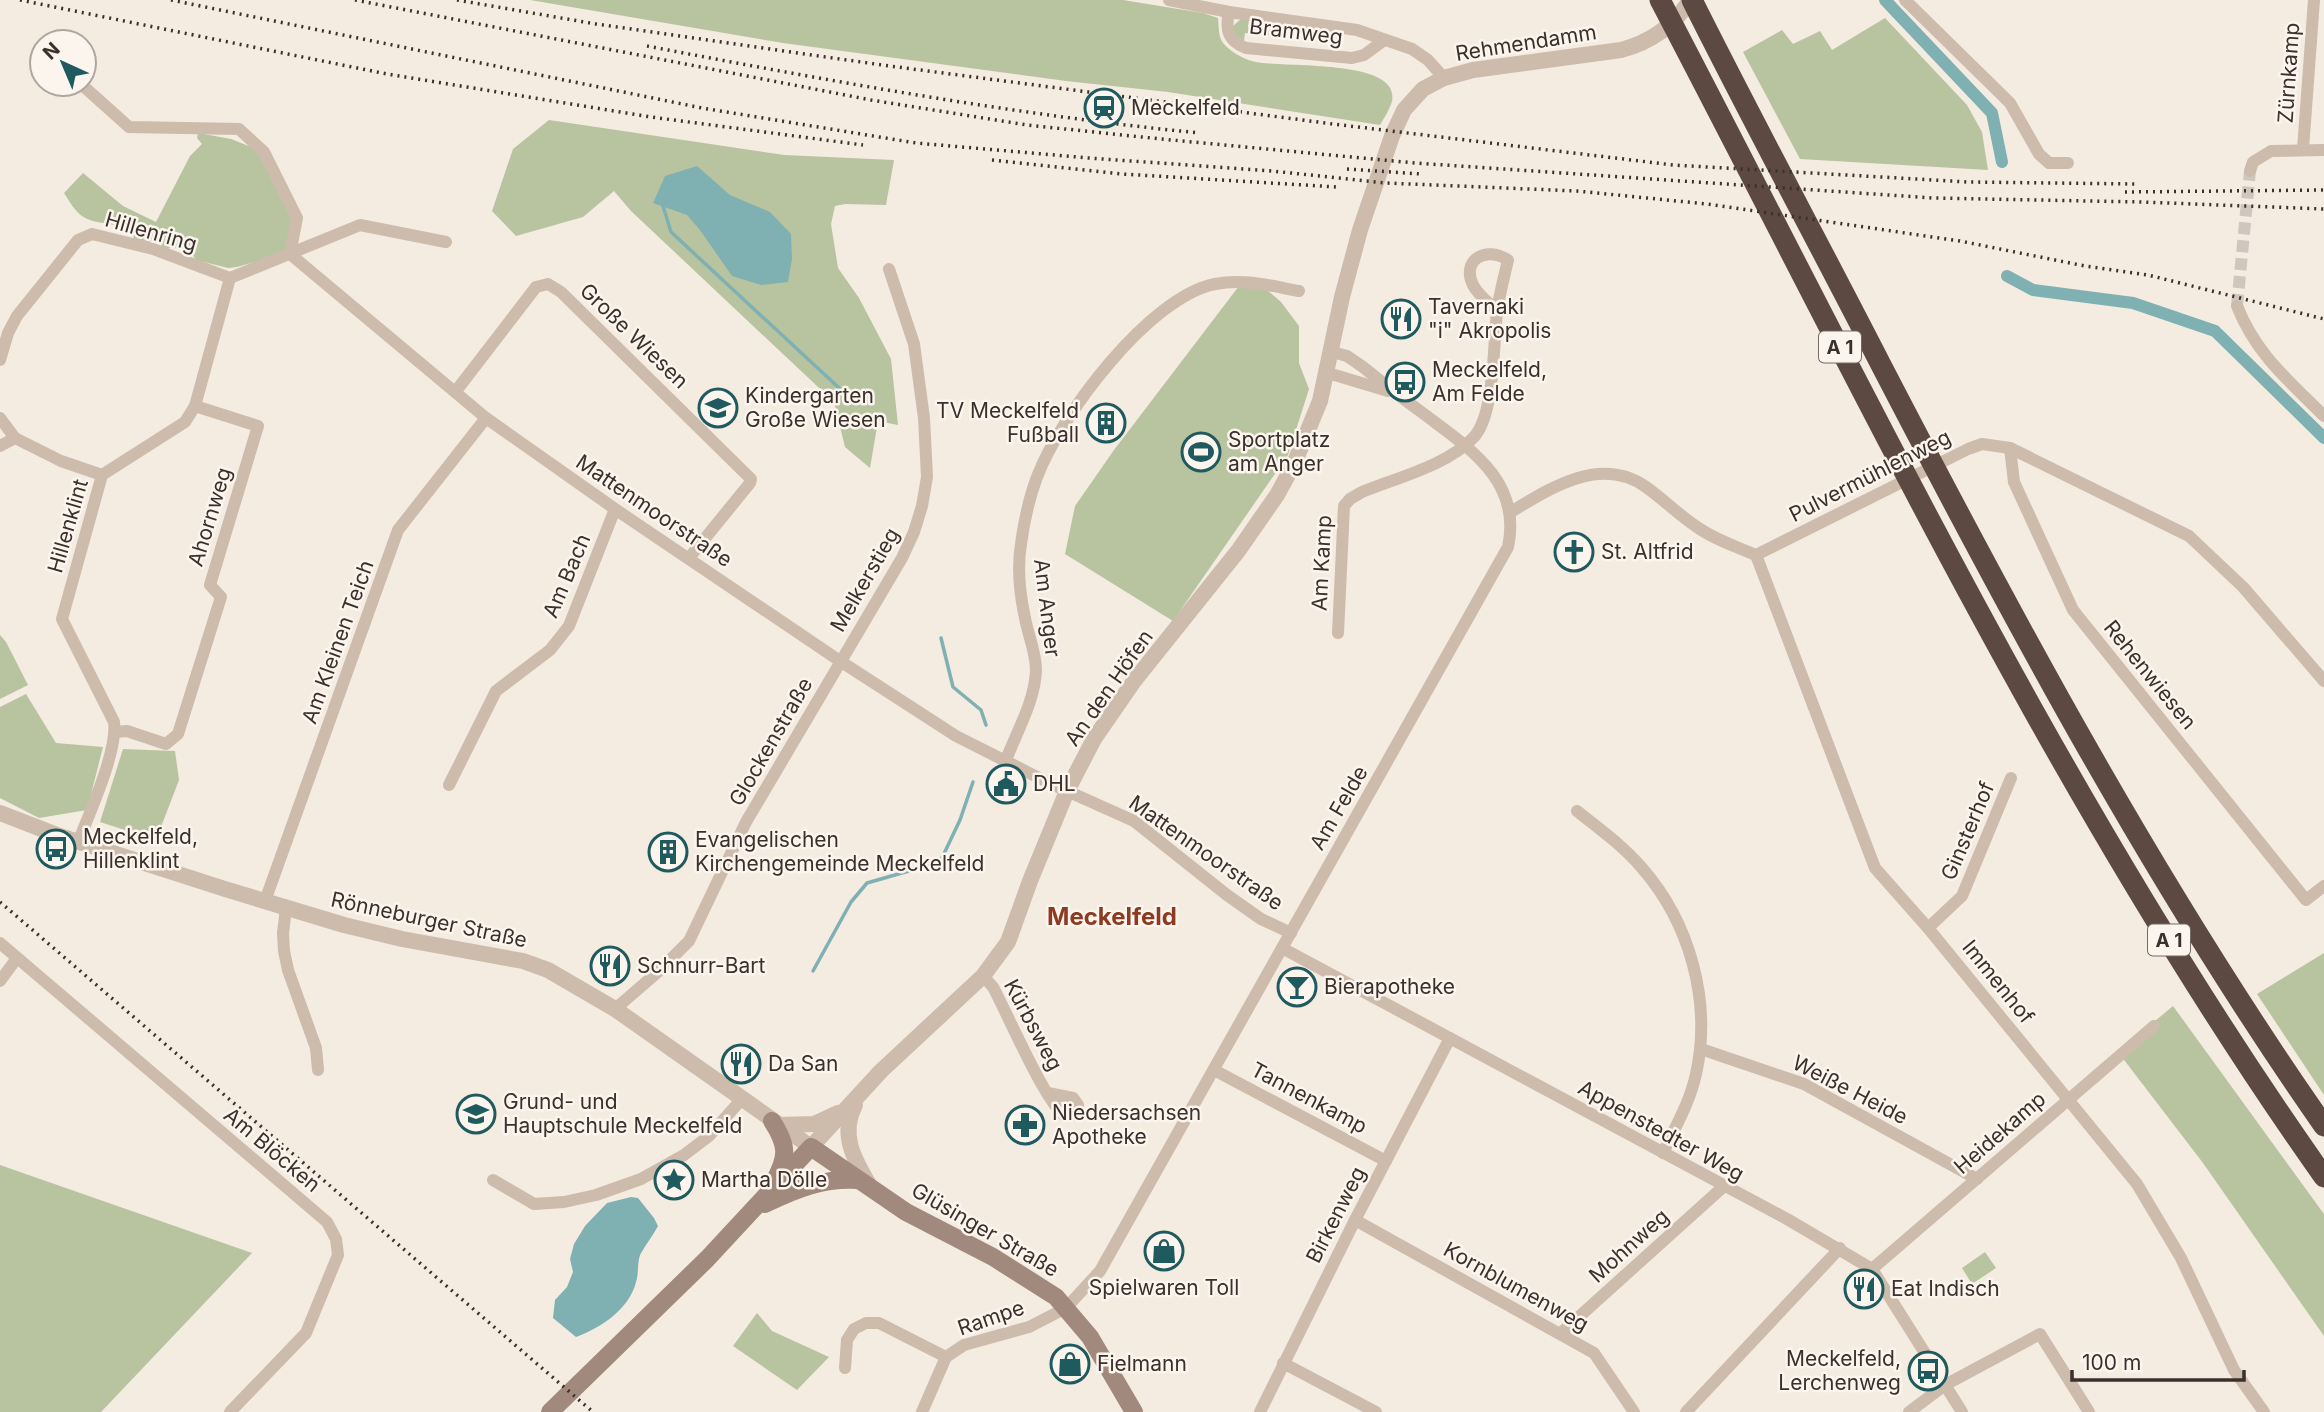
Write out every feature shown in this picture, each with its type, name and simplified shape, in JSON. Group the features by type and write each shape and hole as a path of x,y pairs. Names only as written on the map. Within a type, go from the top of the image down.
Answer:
{"highway":[{"name":"A 1","path":"1693,3 1938,475 2052,687 2146,851 2218,968 2324,1126"},
{"name":"A 1","path":"1663,7 2024,697 2119,861 2211,1008 2324,1177"}],"main road":[{"path":"768,1195 781,1169 785,1152 776,1123"},
{"name":"Glüsinger Straße","path":"811,1147 931,1227 993,1257 1056,1297 1090,1337 1134,1412"},
{"path":"550,1412 707,1259 811,1147"},
{"path":"755,1208 816,1182 837,1179 865,1184"}],"street":[{"name":"Bramweg","path":"1169,0 1229,12 1357,30 1412,49 1428,60 1444,78"},
{"path":"1905,0 2010,103 2039,153 2049,163 2068,163"},
{"name":"Zürnkamp","path":"2303,149 2314,0"},
{"name":"Rehmendamm","path":"1328,373 1351,261 1370,200 1404,110 1423,89 1444,78 1473,70 1639,46 1669,27 1693,3"},
{"name":"Bramweg","path":"1229,12 1228,35 1236,43 1254,50 1353,58 1364,55 1383,41"},
{"path":"97,98 129,127 239,129 264,152 297,218 290,254"},
{"path":"2250,171 2253,162 2271,151 2324,150"},
{"path":"230,278 360,225 446,242"},
{"name":"Hillenring","path":"0,360 4,329 78,240 92,233 153,249 230,278"},
{"name":"Mattenmoorstraße","path":"290,254 486,418 615,509 956,736 1134,821 1227,895 1261,919 1291,933"},
{"name":"Melkerstieg","path":"840,661 902,558 914,532 927,477 924,418 914,344 889,269"},
{"name":"Hillenklint","path":"115,732 114,722 62,619 102,475 185,422 195,406 230,278"},
{"name":"Am Anger","path":"1006,760 1032,695 1036,669 1020,583 1020,547 1037,478 1056,438 1080,398 1123,347 1185,296 1213,284 1242,281 1299,291"},
{"name":"Große Wiesen","path":"456,391 536,287 548,284 561,292 751,479 689,558"},
{"path":"2236,306 2264,357 2324,416"},
{"path":"1465,445 1484,424 1497,311"},
{"path":"1332,352 1347,356 1465,445 1488,466 1502,489 1511,512 1563,482 1590,475 1614,474 1632,479 1646,487 1697,528 1756,555"},
{"path":"1328,373 1396,393"},
{"name":"An den Höfen","path":"811,1147 863,1090 983,976 1008,942 1030,881 1082,761 1114,709 1238,551 1277,495 1309,432 1328,373"},
{"name":"Ahornweg","path":"115,732 127,731 166,744 178,734 221,597 210,585 258,426 195,406"},
{"path":"0,418 15,438 61,461 102,475"},
{"name":"Am Kleinen Teich","path":"265,901 398,530 486,418"},
{"path":"0,446 15,438"},
{"name":"Pulvermühlenweg","path":"1756,555 1968,449 1982,444 2010,448 2189,536 2243,587 2324,681"},
{"name":"Am Kamp","path":"1338,633 1344,506 1362,492 1448,457 1465,445"},
{"name":"Rehenwiesen","path":"2010,448 2014,482 2073,610 2306,900 2324,886"},
{"name":"Am Bach","path":"449,785 496,691 550,650 569,626 615,509"},
{"name":"Am Felde","path":"1066,1308 1100,1271 1504,556 1511,534 1511,512"},
{"name":"Immenhof","path":"1756,555 1875,868 1928,928 2137,1184 2181,1258 2234,1370 2260,1411"},
{"name":"Glockenstraße","path":"615,1009 689,941 746,822 840,661"},
{"path":"79,841 107,763 115,732"},
{"name":"Ginsterhof","path":"1928,928 1962,895 2011,778"},
{"path":"1577,811 1624,849 1643,869 1660,892 1692,957 1701,1001 1701,1049 1687,1103 1663,1153"},
{"name":"Rönneburger Straße","path":"0,813 286,908 402,939 523,961 571,981 615,1009 811,1147"},
{"path":"286,908 284,951 288,970 316,1048 318,1070"},
{"name":"Am Blöcken","path":"0,943 327,1222 336,1239 338,1255 306,1333 230,1412"},
{"name":"Appenstedter Weg","path":"1282,948 1840,1248 1872,1269 1962,1412"},
{"path":"0,981 18,958"},
{"name":"Kürbsweg","path":"983,976 993,986 1048,1093"},
{"name":"Heidekamp","path":"1872,1269 2154,1026"},
{"name":"Birkenweg","path":"1260,1412 1355,1220 1450,1038"},
{"name":"Weiße Heide","path":"1701,1049 1804,1084 1977,1179"},
{"name":"Tannenkamp","path":"1214,1070 1386,1161"},
{"path":"863,1090 850,1115 847,1131 852,1155 865,1184"},
{"path":"493,1180 534,1204 564,1202 596,1195 641,1179 684,1155 709,1136 741,1100"},
{"path":"776,1123 814,1124 851,1103"},
{"name":"Mohnweg","path":"1561,1333 1723,1187"},
{"name":"Kornblumenweg","path":"1355,1220 1594,1353 1634,1412"},
{"path":"1686,1412 1840,1248"},
{"name":"Rampe","path":"922,1412 946,1357 964,1345 1029,1326 1066,1308"},
{"path":"845,1368 847,1340 854,1329 866,1323 879,1323 946,1357"},
{"path":"1909,1412 1945,1385 2040,1334 2089,1412"},
{"path":"1283,1363 1376,1412"}],"green space":[{"path":"530,0 1123,0 1203,13 1218,18 1222,42 1248,60 1358,71 1377,77 1390,87 1392,101 1380,125 1168,92 783,43"},
{"path":"1885,18 1967,105 1982,132 1988,170 1800,159 1743,52 1782,30 1793,44 1820,31 1832,50"},
{"path":"1241,19 1249,20 1248,27 1334,39 1334,42 1245,33 1244,41 1234,34 1233,26"},
{"path":"549,120 784,155 894,160 886,205 835,206 831,224 838,268 859,298 891,359 898,425 878,421 870,468 845,447 834,402 631,211 614,191 583,217 516,236 492,211 513,149"},
{"path":"198,133 231,139 251,147 262,157 291,219 294,240 281,254 228,268 196,260 191,252 171,247 165,251 160,249 162,243 152,240 145,246 135,241 132,234 120,226 96,222 82,216 64,193 83,173 123,206 156,222 190,156 202,144 197,138"},
{"name":"Sportplatz am Anger","path":"1239,286 1267,290 1281,302 1299,326 1299,363 1309,389 1288,455 1173,621 1065,554 1075,506 1114,450"},
{"path":"0,635 28,685 0,699"},
{"path":"26,694 56,743 103,747 87,810 39,818 0,798 0,707"},
{"path":"123,749 175,751 179,780 156,840 100,822"},
{"path":"2324,953 2324,1095 2257,994"},
{"path":"2173,1006 2324,1214 2324,1336 2203,1163 2118,1052"},
{"path":"0,1165 252,1253 101,1412 0,1412"},
{"path":"1985,1252 1996,1268 1972,1284 1962,1268"},
{"path":"757,1313 772,1331 829,1357 797,1390 733,1346"}],"water":[{"path":"697,166 730,195 770,212 791,234 792,259 788,282 761,285 732,276 687,215 653,203 665,176"},
{"path":"631,1197 638,1198 658,1226 640,1255 637,1279 627,1301 612,1317 595,1329 576,1337 553,1318 555,1300 567,1287 573,1272 570,1259 574,1244 585,1226 607,1203"}],"waterway":[{"path":"1885,0 1992,113 2002,162"},
{"path":"664,203 671,232 852,400"},
{"path":"2007,276 2033,290 2133,303 2215,331 2324,438"},
{"path":"941,638 953,687 981,710 986,725"},
{"path":"813,971 851,902 867,883 940,862 960,820 973,782"}],"tunnel":[{"path":"2237,306 2250,171"}],"railway":[{"path":"20,0 387,74 651,117 863,145"},
{"path":"171,0 702,108 916,143 1272,171 1386,183 1577,191 1707,204 1960,241 2085,266 2148,275 2324,319"},
{"path":"355,0 871,100 1027,125 1415,163 1933,198 2324,209"},
{"path":"457,0 596,24 882,65 1673,165 1968,182 2136,184"},
{"path":"647,46 992,107 1200,133"},
{"path":"992,160 1122,174 1337,187"},
{"path":"1347,169 1421,174"},
{"path":"2125,192 2324,190"},
{"path":"0,902 593,1412"}],"place":[{"name":"Meckelfeld","path":"1104,108"},
{"name":"Tavernaki \"i\" Akropolis","path":"1401,319"},
{"name":"Meckelfeld, Am Felde","path":"1405,382"},
{"name":"Kindergarten Große Wiesen","path":"718,408"},
{"name":"TV Meckelfeld Fußball","path":"1106,423"},
{"name":"Sportplatz am Anger","path":"1201,452"},
{"name":"St. Altfrid","path":"1574,552"},
{"name":"DHL","path":"1006,784"},
{"name":"Meckelfeld, Hillenklint","path":"56,849"},
{"name":"Evangelischen Kirchengemeinde Meckelfeld","path":"668,852"},
{"name":"Schnurr-Bart","path":"610,966"},
{"name":"Bierapotheke","path":"1297,987"},
{"name":"Da San","path":"741,1064"},
{"name":"Grund- und Hauptschule Meckelfeld","path":"476,1114"},
{"name":"Niedersachsen Apotheke","path":"1025,1125"},
{"name":"Martha Dölle","path":"674,1180"},
{"name":"Spielwaren Toll","path":"1164,1251"},
{"name":"Eat Indisch","path":"1864,1289"},
{"name":"Fielmann","path":"1070,1364"},
{"name":"Meckelfeld, Lerchenweg","path":"1928,1371"}],"district":[{"name":"Meckelfeld","path":"1112,917"}]}
